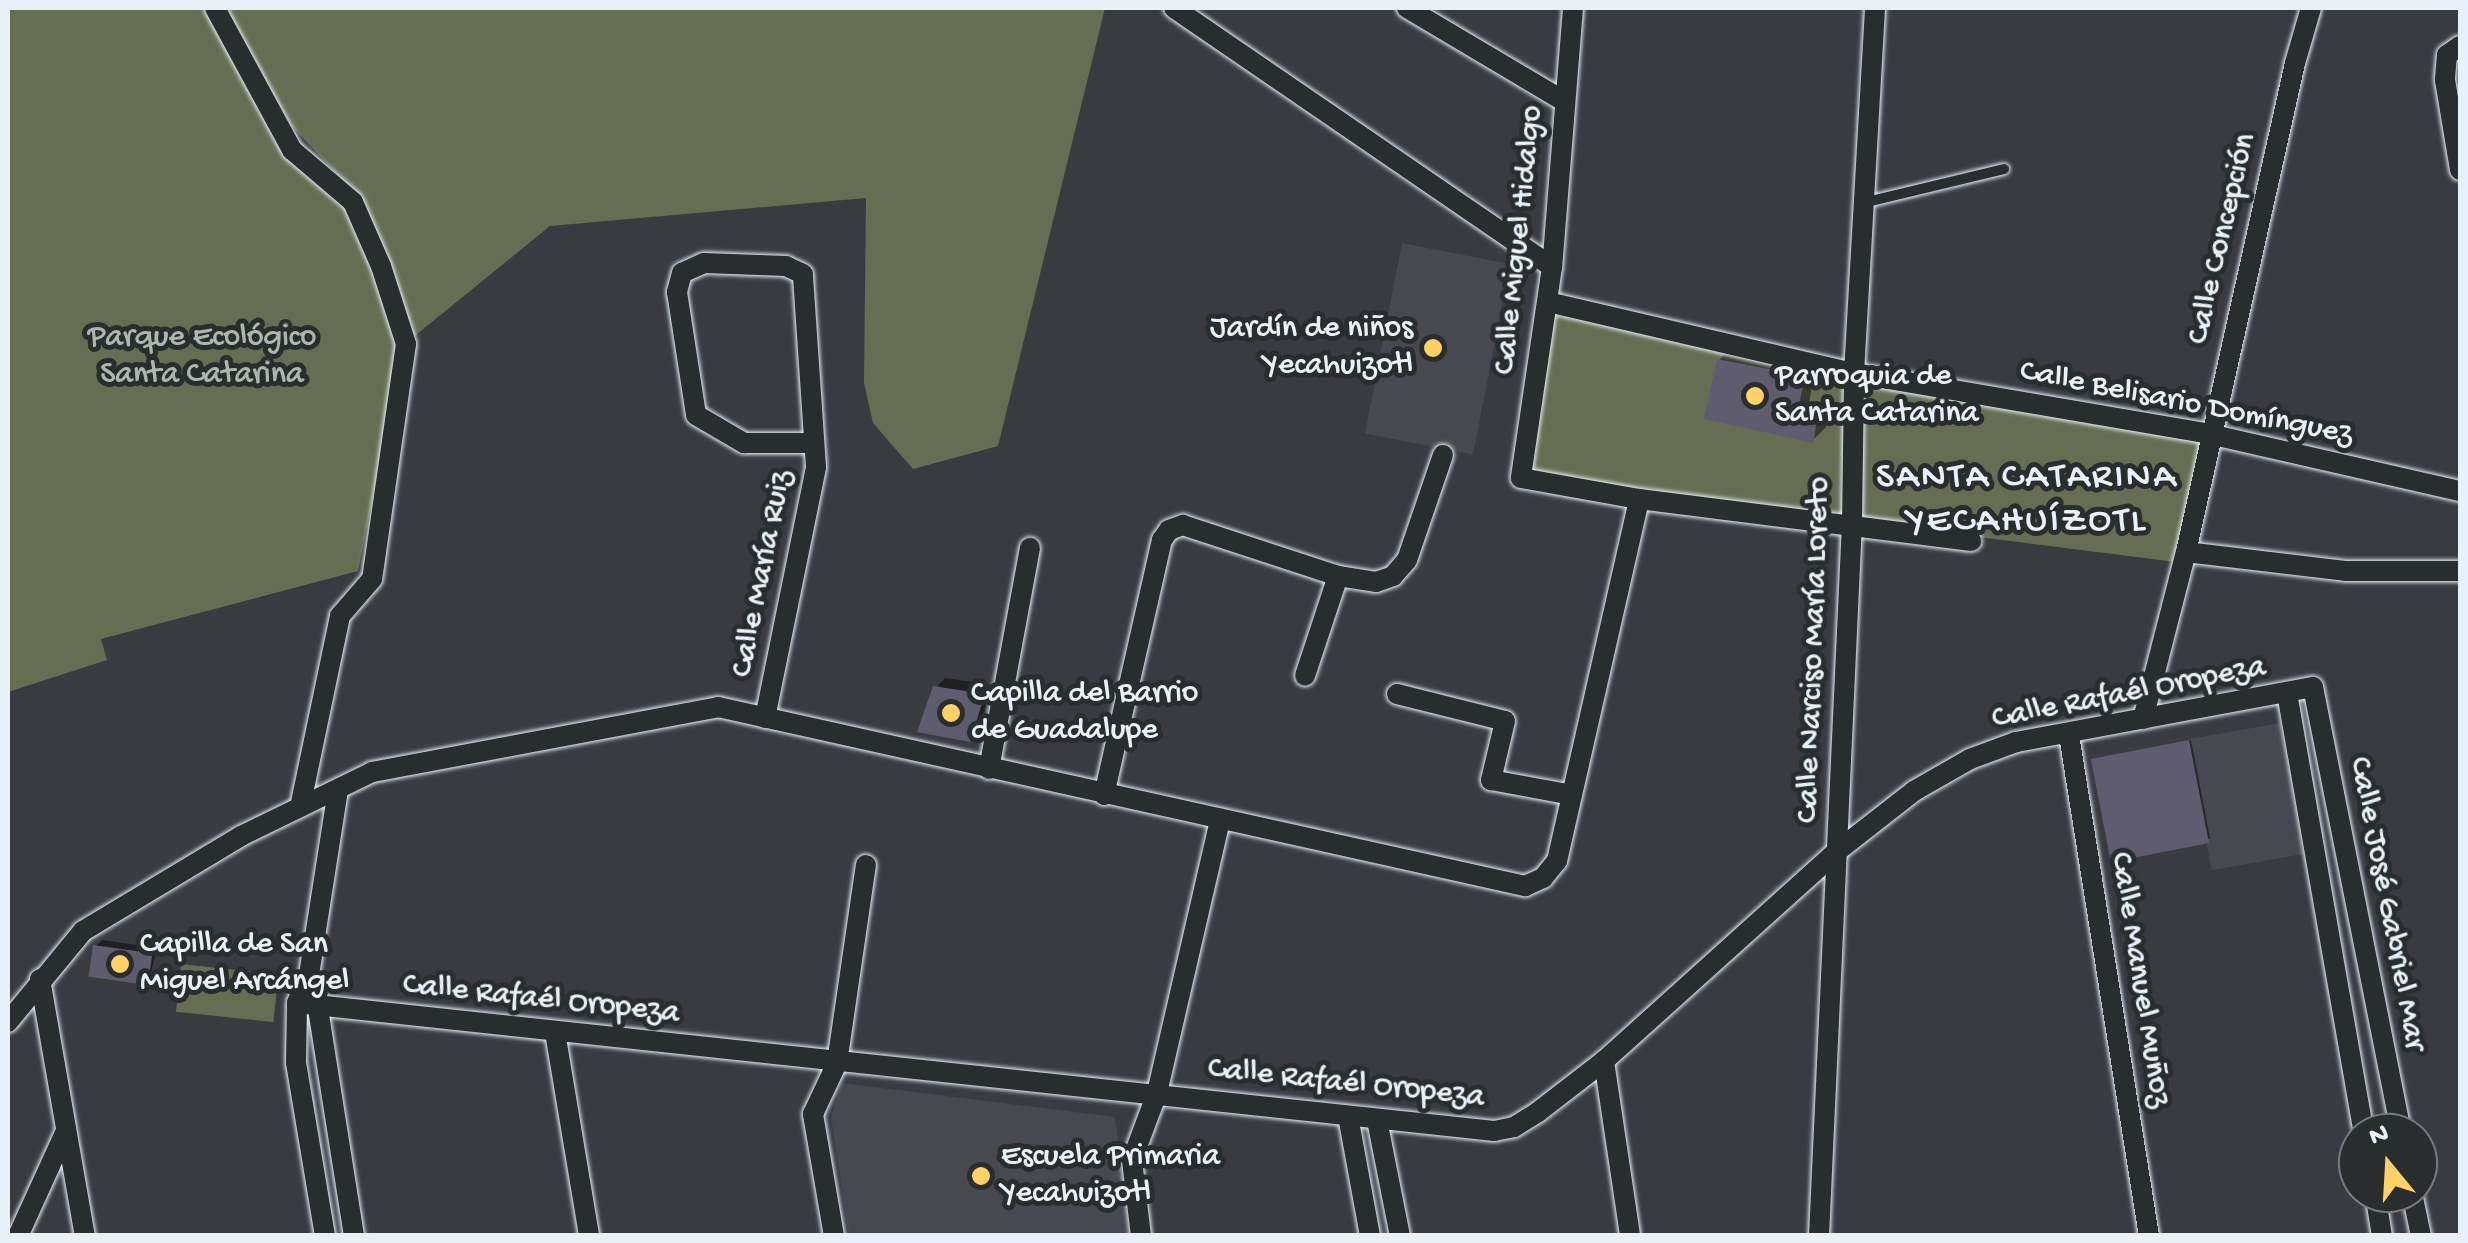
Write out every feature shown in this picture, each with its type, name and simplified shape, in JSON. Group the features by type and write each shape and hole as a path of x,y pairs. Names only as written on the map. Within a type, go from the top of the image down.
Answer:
{"street":[{"path":"214,8 292,150 353,202 381,266 406,344 372,579 340,616 300,807"},
{"path":"1174,8 1552,267"},
{"path":"1407,8 1565,102"},
{"name":"Calle Miguel Hidalgo","path":"1573,8 1552,267 1520,478 1639,499"},
{"name":"Calle Narciso María Loreto","path":"1820,1236 1852,523 1854,373 1876,8"},
{"name":"Calle Concepción","path":"2143,719 2186,552 2209,434 2311,8"},
{"path":"2460,46 2448,55 2445,80 2460,170"},
{"name":"Calle María Ruiz","path":"765,718 816,467 803,274 786,266 704,263 682,273 677,292 696,415 744,443 812,443"},
{"name":"Calle Belisario Domínguez","path":"1548,302 1854,373 2209,434 2460,491"},
{"path":"1104,795 1162,540 1169,530 1183,526 1338,576 1376,582 1394,576 1407,560 1443,455"},
{"path":"8,1022 83,931 241,836 372,772 718,707 1524,886 1543,878 1558,861 1639,499 1971,541"},
{"path":"989,769 1030,548"},
{"path":"2186,552 2345,572 2460,571"},
{"path":"1306,676 1338,576"},
{"name":"Calle Rafaél Oropeza","path":"296,1003 1494,1132 1514,1127 1604,1061 1836,852 1914,791 1970,759 2016,742 2314,687"},
{"name":"Calle José Gabriel Mar","path":"2314,687 2396,1113"},
{"name":"Calle José Gabriel Mar","path":"2286,693 2360,1113"},
{"path":"1398,694 1505,721 1491,780 1572,795"},
{"name":"Calle Manuel Muñoz","path":"2069,735 2150,1236"},
{"path":"325,1236 296,1062 296,1003 310,974 338,788"},
{"path":"1141,1236 1132,1160 1157,1093 1220,821"},
{"path":"834,1236 813,1114 837,1063 866,865"},
{"path":"310,974 319,1004 354,1236"},
{"path":"40,979 84,1236"},
{"path":"555,1032 589,1236"},
{"path":"1604,1061 1630,1236"},
{"path":"1348,1116 1370,1236"},
{"path":"1377,1120 1400,1236"},
{"path":"18,1236 65,1134"}],"lane":[{"path":"1866,202 2004,169"}],"shaded area":[{"name":"Jardín de niños Yecahuizotl","path":"1402,243 1510,264 1473,454 1365,433"},
{"path":"2280,723 2303,854 2212,870 2188,739"},
{"name":"Escuela Primaria Yecahuizotl","path":"842,1083 1115,1117 1129,1235 849,1235 831,1117"}],"green space":[{"name":"Parque Ecológico Santa Catarina","path":"8,8 210,8 291,151 350,201 403,346 358,571 101,639 107,660 8,692"},
{"path":"230,8 1105,8 998,446 913,469 873,423 864,383 866,198 550,226 411,339 366,205 268,101 229,17"},
{"path":"1547,314 1857,369 1851,517 1521,478"},
{"path":"1860,373 2214,442 2184,563 1853,521"},
{"path":"181,964 278,974 273,1022 176,1012"}],"building":[{"name":"Parroquia de Santa Catarina","path":"1717,359 1805,376 1797,416 1816,425 1814,443 1704,419"},
{"path":"1955,464 1967,465 1974,480 1964,489 1952,487 1946,473"},
{"name":"Capilla del Barrio de Guadalupe","path":"933,686 985,694 970,742 917,732"},
{"path":"2189,740 2209,843 2111,862 2091,759"},
{"name":"Capilla de San Miguel Arcángel","path":"93,945 152,953 148,985 89,977"}],"place":[{"name":"Jardín de niños Yecahuizotl","path":"1433,348"},
{"name":"Parroquia de Santa Catarina","path":"1755,396"},
{"name":"Capilla del Barrio de Guadalupe","path":"951,713"},
{"name":"Capilla de San Miguel Arcángel","path":"120,964"},
{"name":"Escuela Primaria Yecahuizotl","path":"981,1176"}],"district":[{"name":"SANTA CATARINA YECAHUÍZOTL","path":"2027,501"}]}
